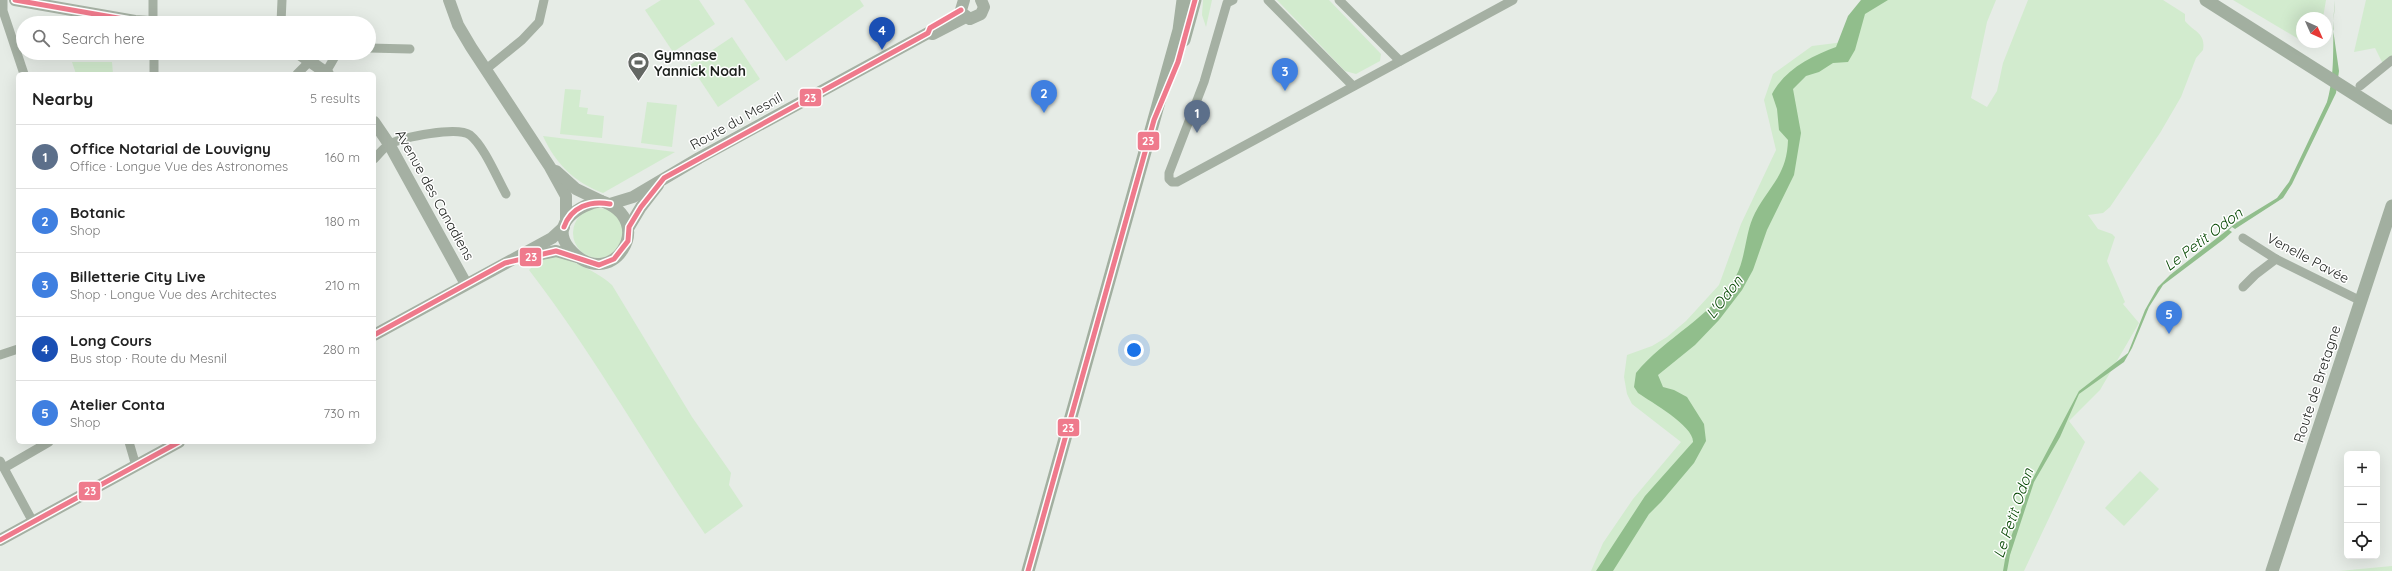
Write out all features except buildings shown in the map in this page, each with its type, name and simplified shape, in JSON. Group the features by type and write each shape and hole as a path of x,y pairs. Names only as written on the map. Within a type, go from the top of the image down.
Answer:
{"main road":[{"path":"1028,571 1154,120 1160,93 1179,30 1183,0"},
{"path":"1154,120 1173,76 1195,0"},
{"path":"2206,0 2392,118"},
{"name":"Route de Bretagne","path":"2272,571 2392,206"}],"street":[{"path":"3,0 3,11 16,50"},
{"path":"15,0 106,16"},
{"path":"152,0 153,16"},
{"path":"281,16 282,0"},
{"path":"449,0 458,25 488,68 505,89 505,99 550,166 566,196 563,235 567,246 577,257"},
{"path":"488,68 522,40 539,22 544,0"},
{"path":"1233,0 1227,3 1204,82 1169,173 1169,179 1172,182 1177,182 1512,0"},
{"path":"1268,0 1353,86"},
{"path":"1339,0 1400,61"},
{"name":"Route du Mesnil","path":"605,203 633,197 664,178 928,33 933,34 964,9 978,17 983,11 984,1"},
{"path":"376,48 410,49"},
{"path":"19,60 23,72"},
{"path":"154,60 154,72"},
{"path":"328,72 334,60"},
{"path":"2360,86 2392,60"},
{"path":"299,72 310,61 326,72"},
{"name":"Avenue des Canadiens","path":"376,125 389,144 466,284"},
{"path":"376,157 389,144 437,131 458,131 468,134 477,141 506,194"},
{"path":"505,263 556,251 599,265 614,259 622,251 628,241 629,227 624,216 605,203 576,188 550,166"},
{"name":"Route du Mesnil","path":"629,227 641,207 664,178"},
{"path":"376,334 552,238 565,223 588,203 605,203"},
{"name":"Venelle Pavée","path":"2243,238 2276,259 2361,301"},
{"path":"2243,287 2255,275 2276,259"},
{"path":"0,355 16,350"},
{"path":"33,522 2,464 45,444"},
{"path":"130,444 136,466"},
{"path":"0,540 174,444"}],"shaded area":[{"path":"661,0 699,0 715,24 673,52 645,10"},
{"path":"744,0 860,0 864,6 786,61"},
{"path":"1203,0 1212,0 1206,27 1202,15"},
{"path":"1277,0 1329,0 1381,54 1380,61 1356,74 1345,71"},
{"path":"1861,0 1996,0 1987,22 1971,98 1987,107 1997,91 2003,63 2028,0 2163,0 2185,14 2185,21 2201,36 2203,40 2203,50 2196,58 2181,97 2160,133 2110,207 2103,213 2088,215 2098,229 2112,234 2115,237 2107,261 2125,302 2123,304 2139,323 2100,390 2069,421 2085,442 2024,571 1591,571 1603,543 1633,499 1681,442 1632,404 1627,394 1624,377 1627,355 1652,346 1667,337 1686,321 1719,285 1741,224 1776,150 1764,100 1773,74 1812,46 1844,42"},
{"path":"2233,0 2326,0 2324,12 2296,12 2296,37"},
{"path":"2366,0 2392,0 2392,56 2383,64 2375,48 2354,52"},
{"path":"732,37 760,79 718,107 690,65"},
{"path":"72,62 112,62 113,72 75,72"},
{"path":"565,89 581,90 579,107 588,108 587,114 604,116 602,138 560,134"},
{"path":"647,102 677,105 672,147 641,143"},
{"path":"543,136 675,152 603,193 584,184 567,171 554,155"},
{"path":"598,208 608,210 616,215 621,223 623,233 621,243 616,251 608,256 598,258 588,256 580,251 575,243 573,233 575,223 580,215 588,210"},
{"path":"555,256 569,260 601,276 612,285 692,417 731,473 729,485 743,506 705,534 575,334 529,270 541,258"},
{"path":"2140,471 2159,489 2124,526 2105,508"},
{"path":"2392,566 2392,571 2339,571"}],"water":[{"name":"L'Odon","path":"1861,0 1888,0 1865,14 1855,50 1848,62 1833,63 1819,72 1806,76 1793,89 1801,133 1794,175 1767,230 1753,270 1742,290 1719,320 1695,345 1658,375 1663,387 1674,390 1687,397 1704,424 1706,441 1694,463 1649,514 1613,571 1596,571 1645,496 1693,442 1687,429 1671,415 1638,393 1634,387 1636,373 1660,349 1715,303 1736,276 1742,261 1752,220 1777,179 1785,162 1787,152 1788,140 1779,130 1777,109 1772,94 1784,77 1800,64 1836,47 1848,16"},
{"path":"2333,32 2339,71 2336,93 2292,184 2283,198 2235,229 2232,227 2229,230 2232,232 2224,239 2163,285 2149,307 2132,348 2124,362 2079,394 2060,437 2034,482 2010,555 2007,571 2003,571 2007,548 2031,482 2079,391 2128,353 2145,310 2158,287 2170,275 2236,223 2277,198 2289,182 2327,102 2332,77"}],"transit line":[{"name":"23","path":"15,0 106,16"},
{"name":"23","path":"1028,571 1154,120 1178,62 1195,0"},
{"name":"23","path":"376,334 505,263 556,251 599,265 614,259 628,241 629,227 641,207 664,178 928,33 930,28 961,10"},
{"name":"23","path":"564,227 571,214 582,206 595,203 610,204"},
{"name":"23","path":"0,540 175,444"}],"place":[{"name":"Long Cours","path":"882,50"},
{"name":"Gymnase Yannick Noah","path":"639,82"},
{"name":"Billetterie City Live","path":"1285,91"},
{"name":"Botanic","path":"1044,113"},
{"name":"Office Notarial de Louvigny","path":"1197,133"},
{"name":"Atelier Conta","path":"2169,334"}],"water label":[{"name":"Le Petit Odon","path":"2203,239"},
{"name":"Le Petit Odon","path":"2013,513"}]}
